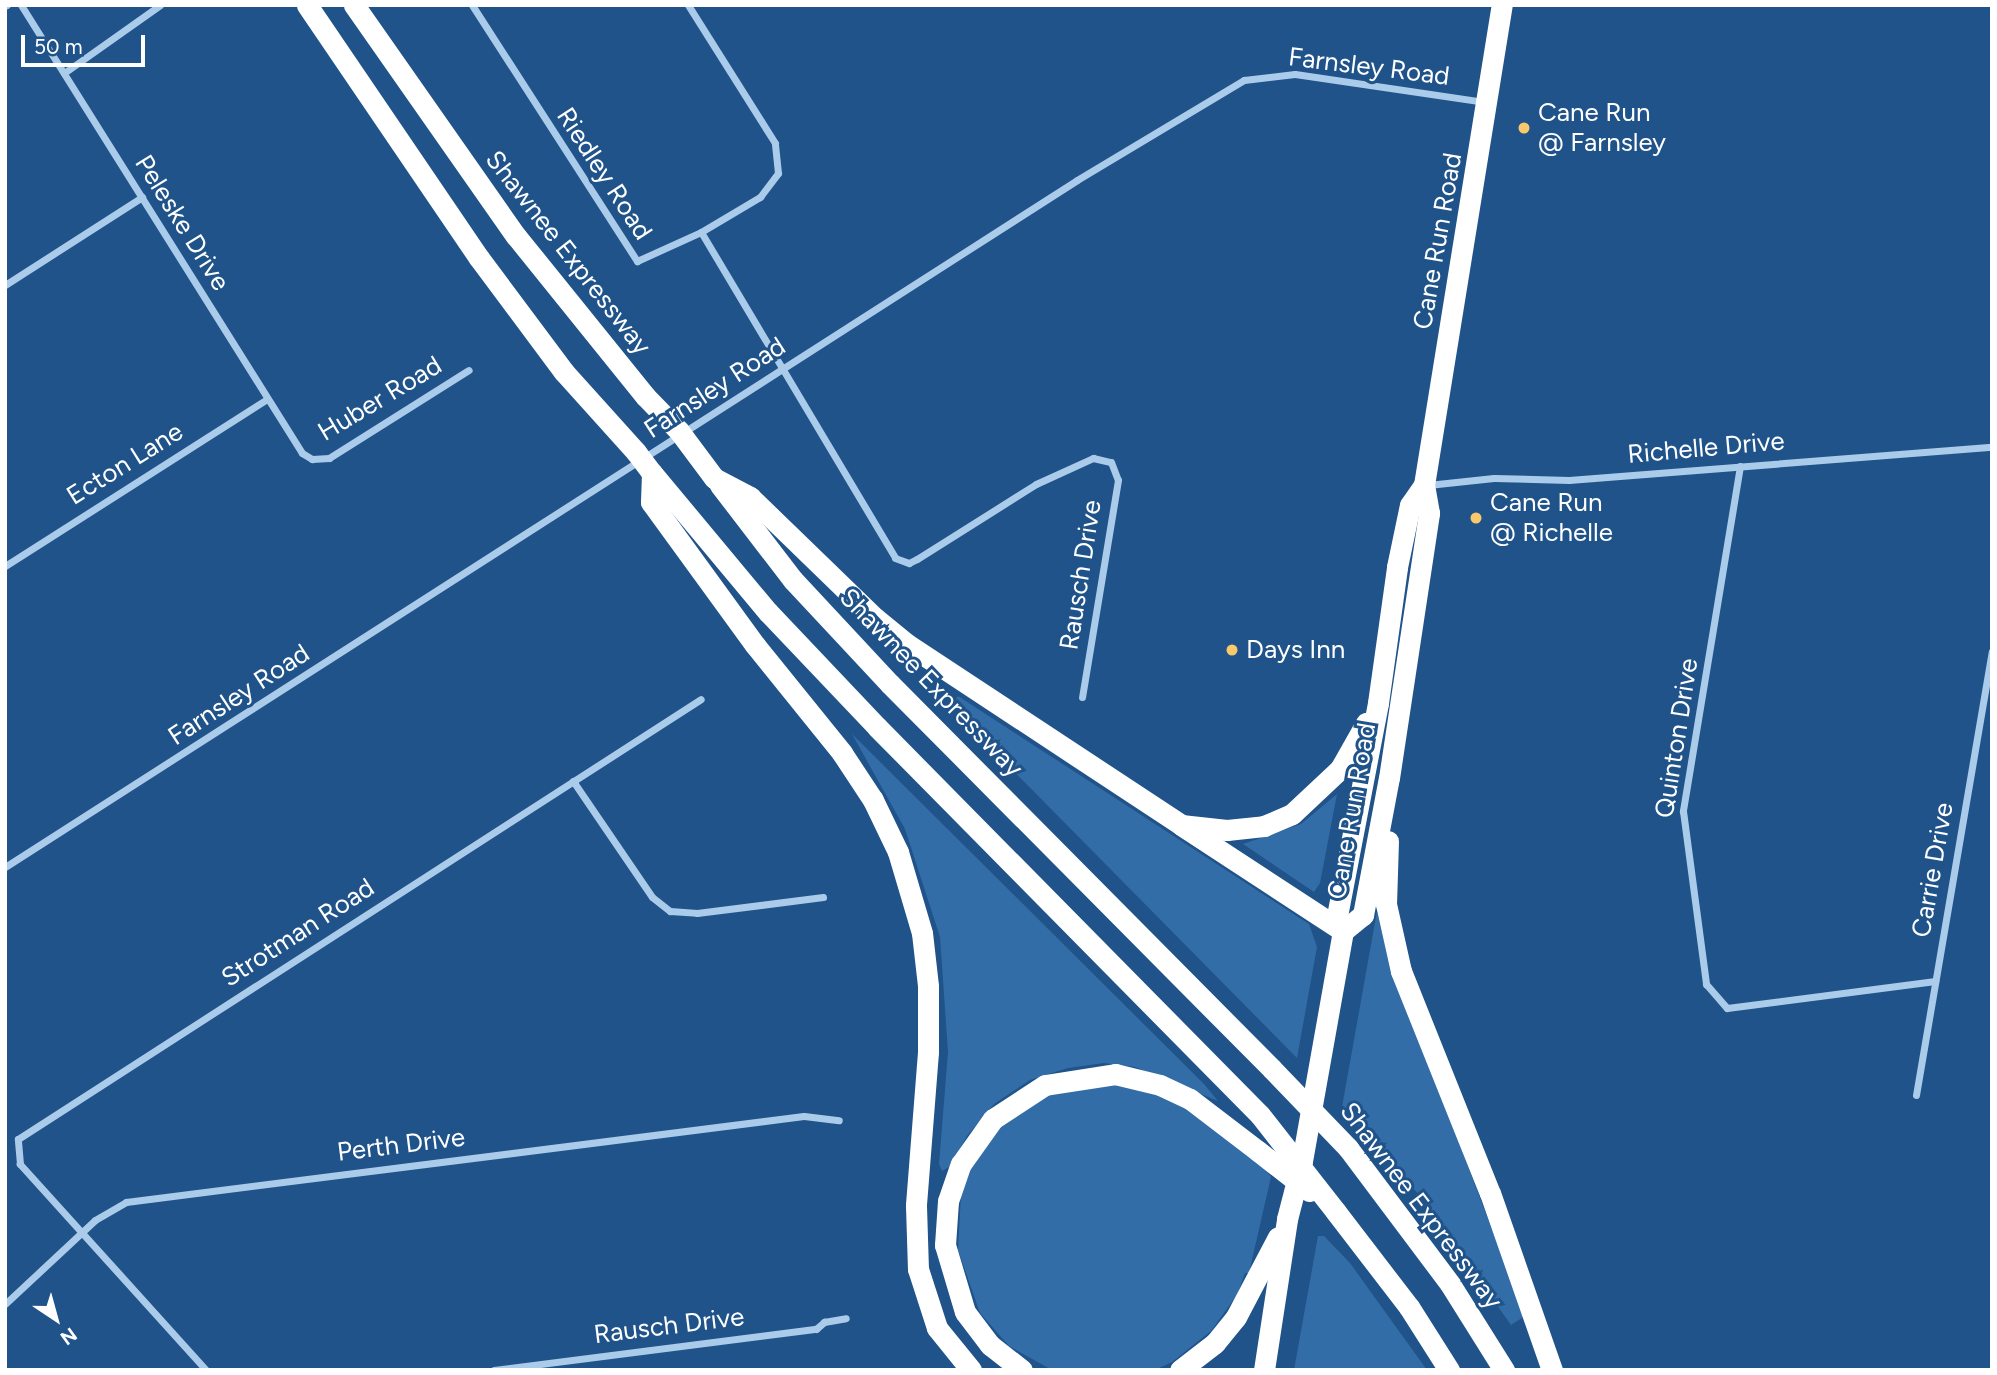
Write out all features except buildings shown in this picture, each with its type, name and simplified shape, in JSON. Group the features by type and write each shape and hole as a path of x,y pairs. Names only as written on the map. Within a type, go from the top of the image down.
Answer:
{"highway":[{"path":"307,5 454,224 564,372 608,419 768,612 1260,1115 1409,1307 1449,1370"},
{"name":"Shawnee Expressway","path":"354,5 516,236 714,478 793,580 890,684 1348,1148 1450,1284 1504,1370"},
{"name":"Cane Run Road","path":"1343,931 1363,915 1389,778 1429,513 1424,485 1502,5"},
{"path":"653,473 651,502 755,645 842,753 873,800 898,852 922,933 928,986 916,1206 918,1269 937,1328 971,1370"},
{"path":"714,478 750,497 874,618 907,643 1343,931"},
{"name":"Cane Run Road","path":"1264,1370 1287,1219 1302,1161 1343,931 1337,916 1378,703 1402,542 1410,505 1424,485"},
{"path":"1181,825 1227,830 1264,826 1292,814 1340,769 1378,703"},
{"path":"1389,778 1386,904 1391,939 1490,1193 1552,1370"},
{"path":"1022,1370 990,1345 965,1312 945,1245 948,1201 961,1164 993,1119 1045,1085 1115,1074 1160,1085 1190,1099 1336,1212"},
{"path":"1180,1370 1215,1343 1236,1317 1287,1219"}],"street":[{"name":"Peleske Drive","path":"21,5 267,399 302,453 312,459"},
{"path":"64,73 160,5"},
{"name":"Riedley Road","path":"472,5 633,258 655,255 701,232"},
{"path":"688,5 775,144 778,173 768,190 701,232 783,370"},
{"name":"Farnsley Road","path":"5,867 1077,180 1244,80 1295,75 1487,102"},
{"path":"5,285 142,197"},
{"name":"Huber Road","path":"312,459 329,458 469,370"},
{"name":"Rausch Drive","path":"783,370 889,551 904,563 917,559 1036,484 1093,458 1111,461 1118,480 1082,697"},
{"name":"Ecton Lane","path":"5,566 267,399"},
{"name":"Richelle Drive","path":"1424,485 1740,466 1992,447"},
{"name":"Quinton Drive","path":"1740,466 1683,811 1706,984 1727,1008 1935,981"},
{"name":"Carrie Drive","path":"1916,1095 1992,652"},
{"name":"Strotman Road","path":"82,1233 20,1164 18,1139 701,699"},
{"path":"573,781 652,897 670,911 697,913 823,897"},
{"name":"Perth Drive","path":"5,1304 107,1211 126,1202 804,1116 839,1119"},
{"path":"82,1233 206,1370"},
{"name":"Rausch Drive","path":"495,1370 816,1329 824,1322 846,1318"}],"shaded area":[{"path":"958,696 1309,924 1317,947 1297,1058 968,725 952,705"},
{"path":"852,734 1218,1101 1135,1067 1104,1063 1068,1068 1030,1080 994,1104 967,1136 951,1166 942,1171 939,1164 948,1052 940,937 905,829"},
{"path":"1337,794 1320,883 1314,892 1243,844 1301,824"},
{"path":"1377,911 1387,954 1525,1316 1511,1325 1420,1196 1342,1107"},
{"path":"1121,1084 1175,1101 1255,1157 1271,1177 1249,1273 1245,1273 1237,1295 1211,1331 1172,1362 1155,1370 1052,1370 1009,1346 980,1313 958,1250 961,1194 974,1162 995,1132 1022,1110 1054,1092"},
{"path":"1318,1236 1324,1236 1350,1263 1427,1370 1294,1370"}],"place":[{"name":"Cane Run @ Farnsley","path":"1524,128"},
{"name":"Cane Run @ Richelle","path":"1476,518"},
{"name":"Days Inn","path":"1232,650"}]}
